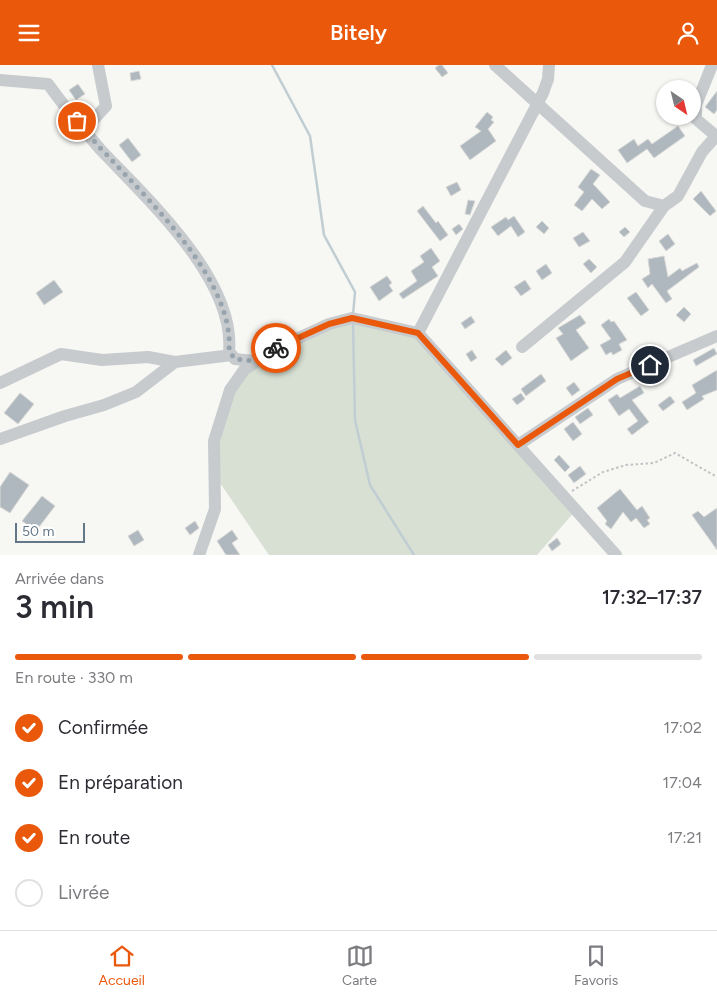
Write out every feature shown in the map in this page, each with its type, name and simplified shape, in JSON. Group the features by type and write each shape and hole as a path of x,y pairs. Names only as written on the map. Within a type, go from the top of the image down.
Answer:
{"street":[{"path":"85,129 106,106 98,65"},
{"path":"495,65 645,201 664,206"},
{"path":"418,333 546,87 549,65"},
{"path":"522,347 625,262 664,206 678,196 702,152 716,135 696,119 696,105 711,66"},
{"path":"0,80 48,84 186,245 215,289 230,334 229,351 235,359 255,361"},
{"path":"199,555 215,509 214,441 230,390 244,370 255,361 329,324 352,318 418,333 616,555"},
{"path":"518,445 617,379 717,336"},
{"path":"0,383 61,354 102,360 148,357 175,362 232,355"},
{"path":"0,439 65,416 104,405 136,391 175,362"}],"path":[{"path":"572,491 603,472 626,465 654,463 675,453 717,477"}],"shaded area":[{"path":"352,318 418,333 576,510 537,555 269,555 214,474 230,390 244,370"}],"building":[{"path":"442,65 448,73 442,77 435,68"},
{"path":"139,71 141,79 131,81 130,73"},
{"path":"78,84 85,94 76,100 69,90"},
{"path":"717,91 717,110 714,114 705,107"},
{"path":"487,112 493,117 491,120 494,122 488,129 496,141 470,160 460,146 481,131 475,127"},
{"path":"678,126 685,136 654,158 647,149 627,163 618,150 634,139 638,146 648,139 652,144"},
{"path":"128,138 141,155 132,162 119,145"},
{"path":"591,169 600,175 593,184 610,202 602,209 592,199 582,211 574,205 584,192 578,187"},
{"path":"457,182 461,190 451,196 446,187"},
{"path":"701,191 716,211 710,216 693,199"},
{"path":"468,200 475,201 470,215 465,214"},
{"path":"423,206 436,223 438,221 448,235 440,241 417,211"},
{"path":"514,216 525,232 518,237 511,226 498,236 491,227 506,217 508,220"},
{"path":"542,221 549,228 544,234 536,227"},
{"path":"459,224 463,229 456,235 452,229"},
{"path":"625,227 630,232 624,237 619,232"},
{"path":"583,232 590,241 579,247 573,238"},
{"path":"668,234 675,244 666,251 659,241"},
{"path":"431,248 440,261 432,267 438,276 403,299 399,294 417,281 411,271 424,262 420,256"},
{"path":"664,256 668,277 680,268 682,271 697,263 699,267 667,291 672,299 666,303 652,284 648,288 642,279 650,274 648,259"},
{"path":"589,259 597,267 591,273 583,264"},
{"path":"546,264 552,273 542,280 536,271"},
{"path":"387,276 392,283 389,285 393,291 379,301 370,287"},
{"path":"54,280 63,292 44,305 36,293"},
{"path":"525,280 531,289 521,296 514,287"},
{"path":"636,292 649,310 641,316 627,298"},
{"path":"684,307 691,314 684,322 676,315"},
{"path":"580,315 586,323 576,330 589,348 571,361 556,338 563,334 558,328"},
{"path":"471,316 475,322 465,329 461,323"},
{"path":"609,319 611,322 614,321 627,340 619,344 622,350 613,355 611,352 606,355 600,345 611,339 601,325"},
{"path":"646,348 650,354 643,358 640,351"},
{"path":"714,348 717,354 696,366 693,360"},
{"path":"472,350 477,358 471,362 466,354"},
{"path":"506,350 512,358 502,366 495,359"},
{"path":"717,370 717,390 702,396 704,399 687,410 682,402 696,393 692,385"},
{"path":"541,374 546,381 526,396 521,389"},
{"path":"574,382 580,390 572,396 566,388"},
{"path":"640,386 644,393 632,400 649,422 632,435 627,429 638,421 629,409 619,416 608,400 617,394 620,398"},
{"path":"20,393 34,404 18,424 4,413"},
{"path":"521,393 525,399 517,405 512,399"},
{"path":"670,396 675,402 663,411 658,405"},
{"path":"588,408 593,415 580,424 575,417"},
{"path":"573,422 582,434 573,441 564,429"},
{"path":"559,455 570,467 565,472 554,460"},
{"path":"580,466 586,474 574,483 568,475"},
{"path":"10,472 29,485 10,513 0,507 0,487"},
{"path":"620,489 637,510 642,506 650,518 647,520 650,524 644,528 636,518 631,522 623,512 611,529 605,524 607,521 597,508"},
{"path":"42,496 55,506 36,531 22,521"},
{"path":"717,508 717,550 692,515 698,511 704,517"},
{"path":"195,521 199,528 190,535 185,528"},
{"path":"138,530 144,540 134,546 128,536"},
{"path":"232,530 238,539 232,543 240,555 226,555 217,541"},
{"path":"557,538 561,544 552,551 548,545"}],"waterway":[{"path":"272,65 310,136 324,235 355,292 353,315"},
{"path":"353,323 355,420 370,485 414,555"}],"way so far":[{"path":"77,121 182,237 215,289 230,334 229,351 235,359 255,361 276,348"}],"route":[{"path":"276,348 329,324 352,318 364,319 418,333 518,445 617,379 650,365"}]}
